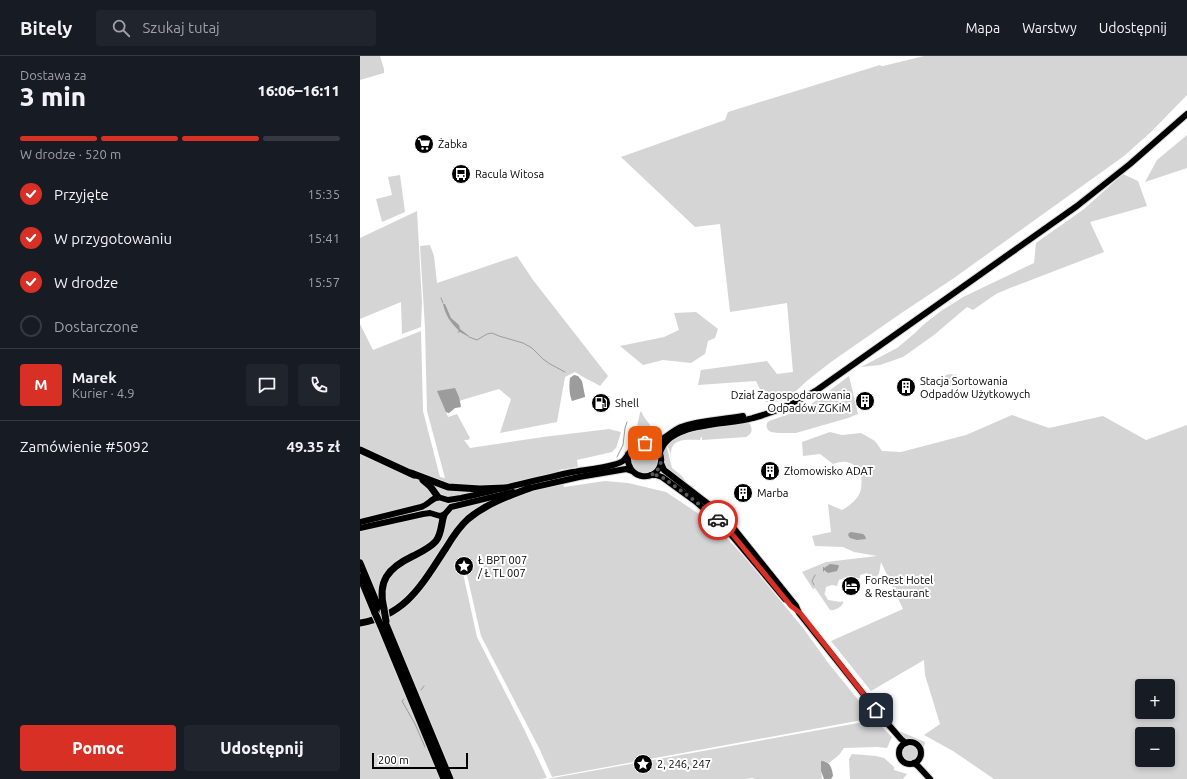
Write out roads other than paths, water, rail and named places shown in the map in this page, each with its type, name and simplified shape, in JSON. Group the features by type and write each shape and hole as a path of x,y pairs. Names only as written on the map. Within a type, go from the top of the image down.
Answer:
{"highway":[{"path":"360,450 426,481 441,498"},
{"path":"411,473 444,485 461,488 505,488"},
{"path":"360,623 373,620 390,613 406,601 423,583 451,540 468,519 492,503 530,488"},
{"path":"380,611 381,591 388,574 400,562 424,550 435,542 440,534 446,512"},
{"path":"360,563 380,611 444,779"},
{"path":"360,577 380,611"},
{"path":"384,623 450,779"}],"main road":[{"path":"906,743 901,747 899,753 902,760 908,763 916,761 920,754 919,747 913,743 906,743 901,739 880,715 731,525 712,507 664,470 661,464 660,453 663,446 668,440 686,430 751,419 798,401 817,390 1077,206 1130,164 1187,114"},
{"path":"360,522 417,508 441,498 448,500 461,498 571,473 614,465 624,460 631,448 636,445 657,442 672,432 690,424 772,412"},
{"path":"651,444 660,453"},
{"path":"628,454 628,464 632,471"},
{"path":"651,475 657,471 661,464"},
{"path":"360,528 420,514 428,513 440,516 451,507 458,505 579,477 626,469 641,476 656,475 662,477 714,516 733,535 791,606 800,613"},
{"path":"441,498 448,505 446,512"},
{"path":"431,501 429,508 432,514"},
{"path":"880,715 883,722 899,742 901,747"}],"waterway":[{"path":"441,298 443,303"},
{"path":"469,337 477,340 487,334 492,333 523,343 532,348 550,364 565,372"},
{"path":"617,457 623,445 627,422"},
{"path":"814,585 812,581 815,575"},
{"path":"421,690 424,686"},
{"path":"404,699 402,701 415,724 425,747"}],"place":[{"name":"Żabka","path":"424,144"},
{"name":"Racula Witosa","path":"461,174"},
{"name":"Stacja Sortowania Odpadów Użytkowych","path":"906,387"},
{"name":"Dział Zagospodarowania Odpadów ZGKiM","path":"865,401"},
{"name":"Shell","path":"601,403"},
{"name":"Złomowisko ADAT","path":"770,471"},
{"name":"Marba","path":"743,493"},
{"name":"Ł BPT 007 / Ł TL 007","path":"464,566"},
{"name":"ForRest Hotel & Restaurant","path":"851,586"},
{"name":"2, 246, 247","path":"643,764"}]}
